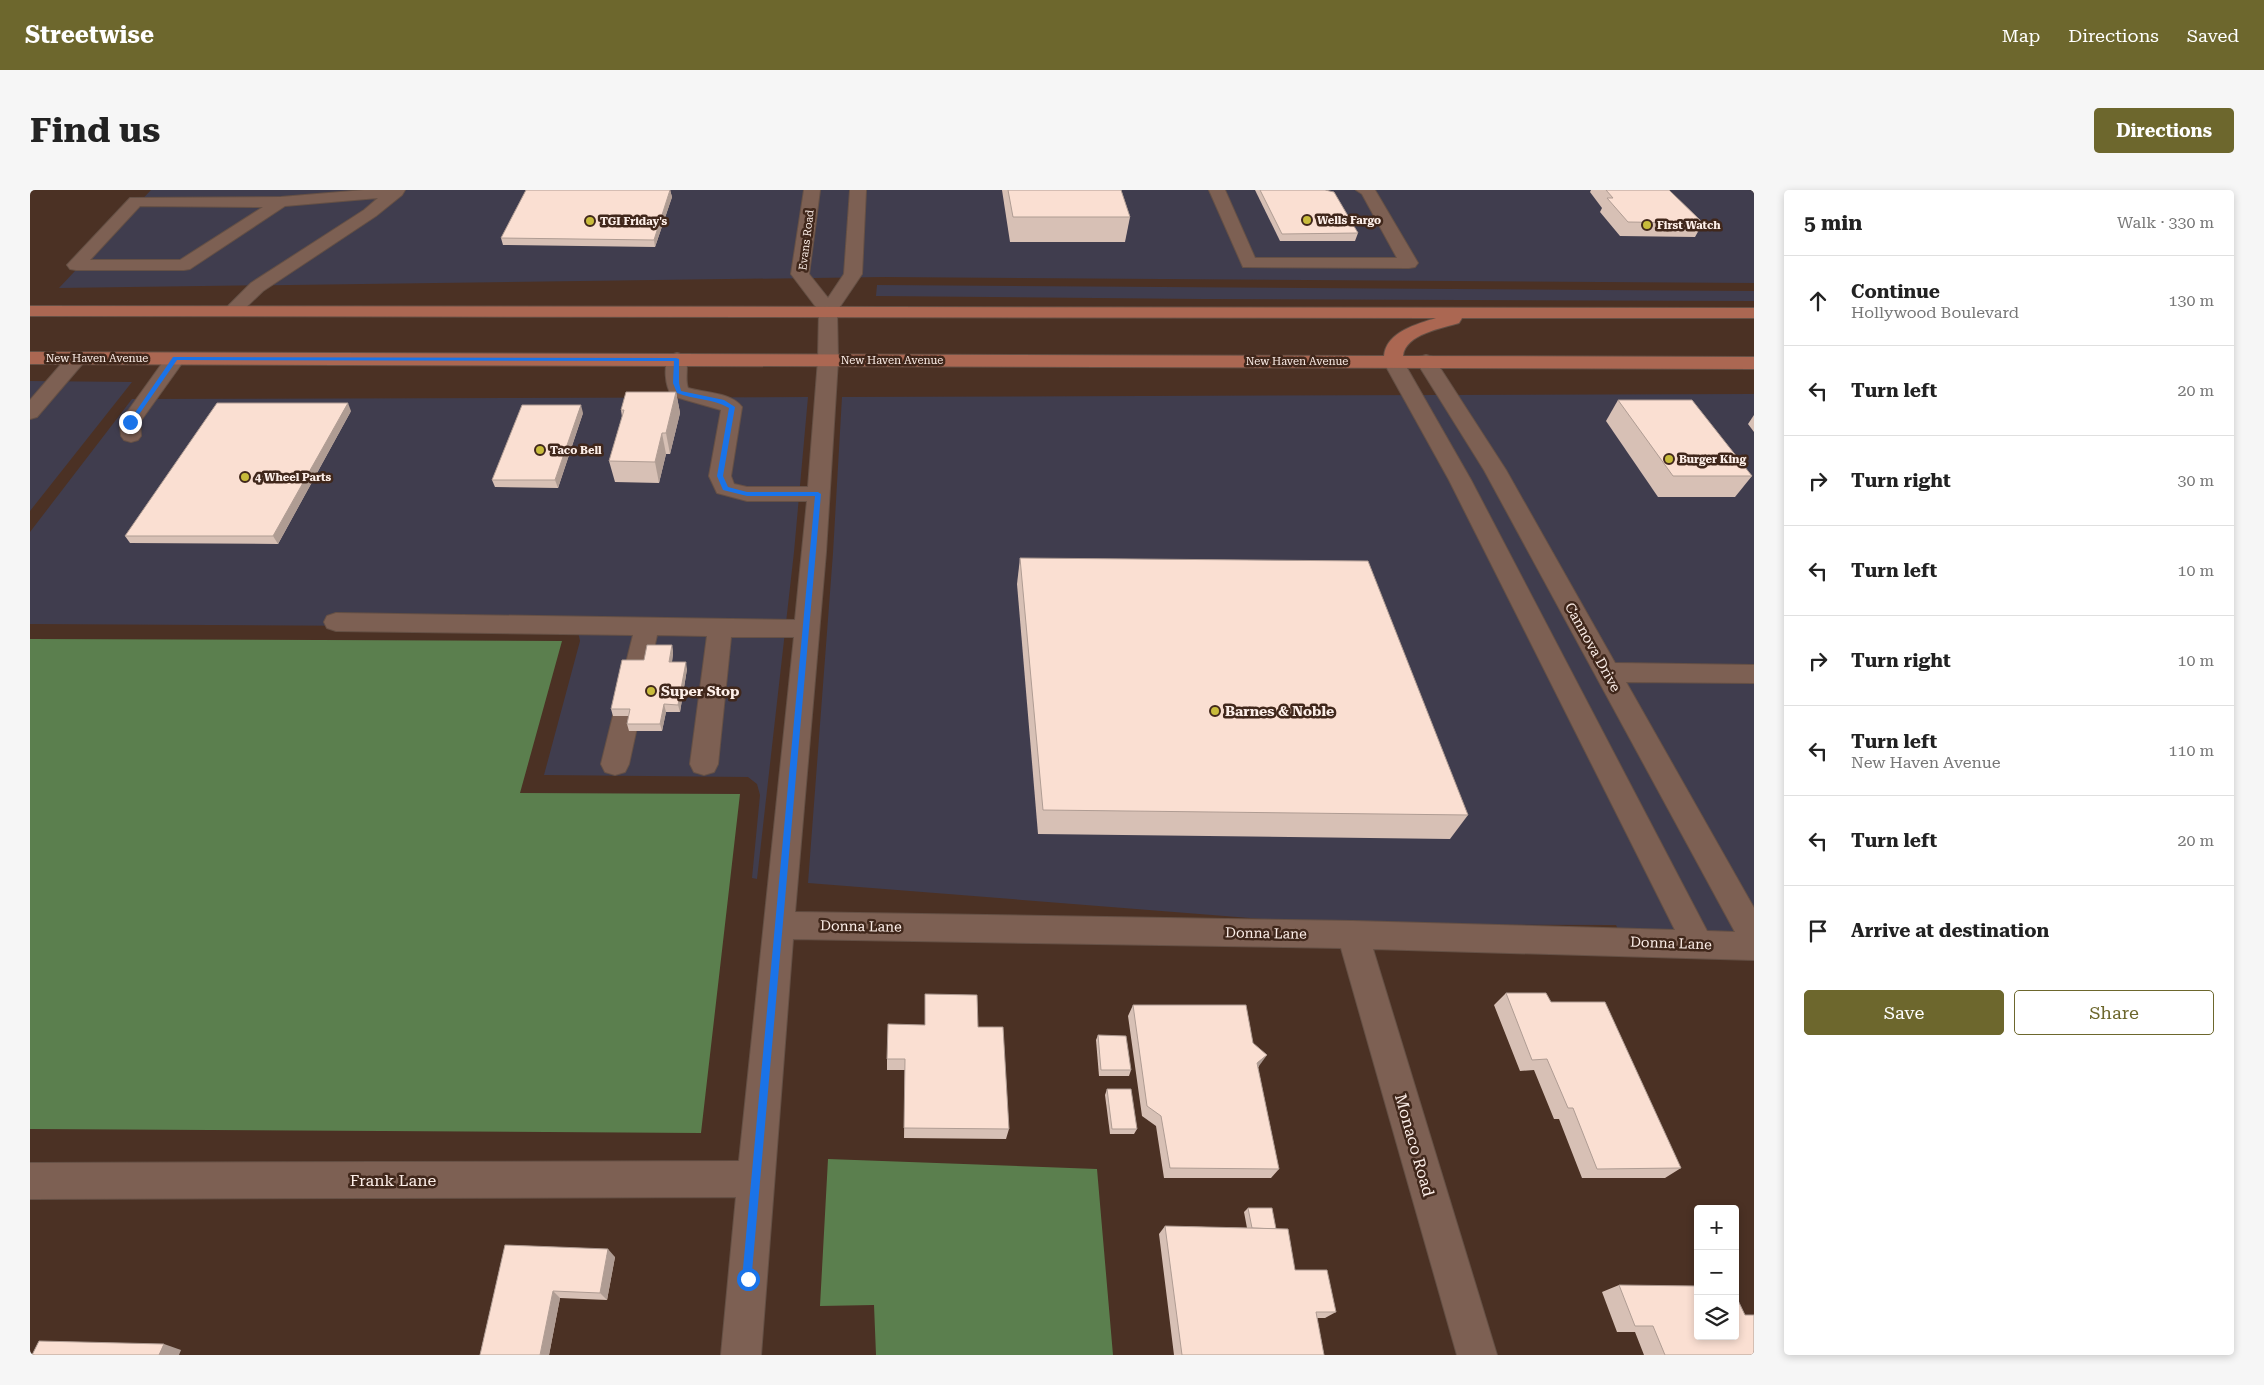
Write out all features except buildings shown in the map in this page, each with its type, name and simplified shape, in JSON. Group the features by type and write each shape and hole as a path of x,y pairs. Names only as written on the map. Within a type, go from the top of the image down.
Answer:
{"main road":[{"path":"30,311 1754,313"},
{"path":"1393,361 1392,354 1395,346 1417,332 1451,320 1484,312"},
{"name":"New Haven Avenue","path":"30,358 1754,363"}],"street":[{"name":"Evans Road","path":"812,190 800,274 828,311"},
{"path":"741,1355 755,1178 818,494 828,360 828,311 853,274 858,190"},
{"path":"1217,190 1248,264 1408,263 1366,191"},
{"path":"281,202 184,265 76,265 136,201 281,202 397,191"},
{"path":"232,312 256,287 370,213 397,191"},
{"path":"30,413 77,358"},
{"path":"131,436 130,422 175,358"},
{"path":"676,359 676,383 679,392 690,396 707,397 722,401 732,407 720,476 725,488 747,494 818,494"},
{"path":"1393,361 1460,480 1698,944"},
{"name":"Cannova Drive","path":"1426,361 1495,470 1754,937"},
{"path":"336,622 806,629"},
{"path":"616,764 646,626"},
{"path":"704,764 720,627"},
{"path":"1607,672 1754,674"},
{"name":"Donna Lane","path":"778,925 1353,935 1754,946"},
{"name":"Monaco Road","path":"1353,935 1477,1355"},
{"name":"Frank Lane","path":"30,1181 755,1178"}],"shaded area":[{"path":"151,190 1754,190 1754,283 884,277 59,288"},
{"path":"877,285 1754,291 1754,301 876,296"},
{"path":"30,381 132,382 30,511"},
{"path":"1754,394 1754,937 1620,934 1616,925 1327,924 808,883 833,553 842,397"},
{"path":"808,397 794,552 757,879 752,878 760,795 757,784 748,777 544,775 580,641 578,632 571,627 30,624 30,532 132,399"}],"green space":[{"path":"30,639 562,641 520,793 740,794 701,1133 30,1129"},
{"path":"828,1159 1097,1169 1113,1355 876,1355 874,1305 820,1306"}],"place":[{"name":"Wells Fargo","path":"1307,220"},
{"name":"TGI Friday's","path":"590,221"},
{"name":"First Watch","path":"1647,225"},
{"name":"Taco Bell","path":"540,450"},
{"name":"Burger King","path":"1669,459"},
{"name":"4 Wheel Parts","path":"245,477"},
{"name":"Super Stop","path":"651,691"},
{"name":"Barnes & Noble","path":"1215,711"}],"route":[{"path":"130,422 175,358 676,359 676,383 679,392 690,396 707,397 722,401 732,407 721,463 720,476 725,488 747,494 818,494 755,1178 748,1279"}]}
